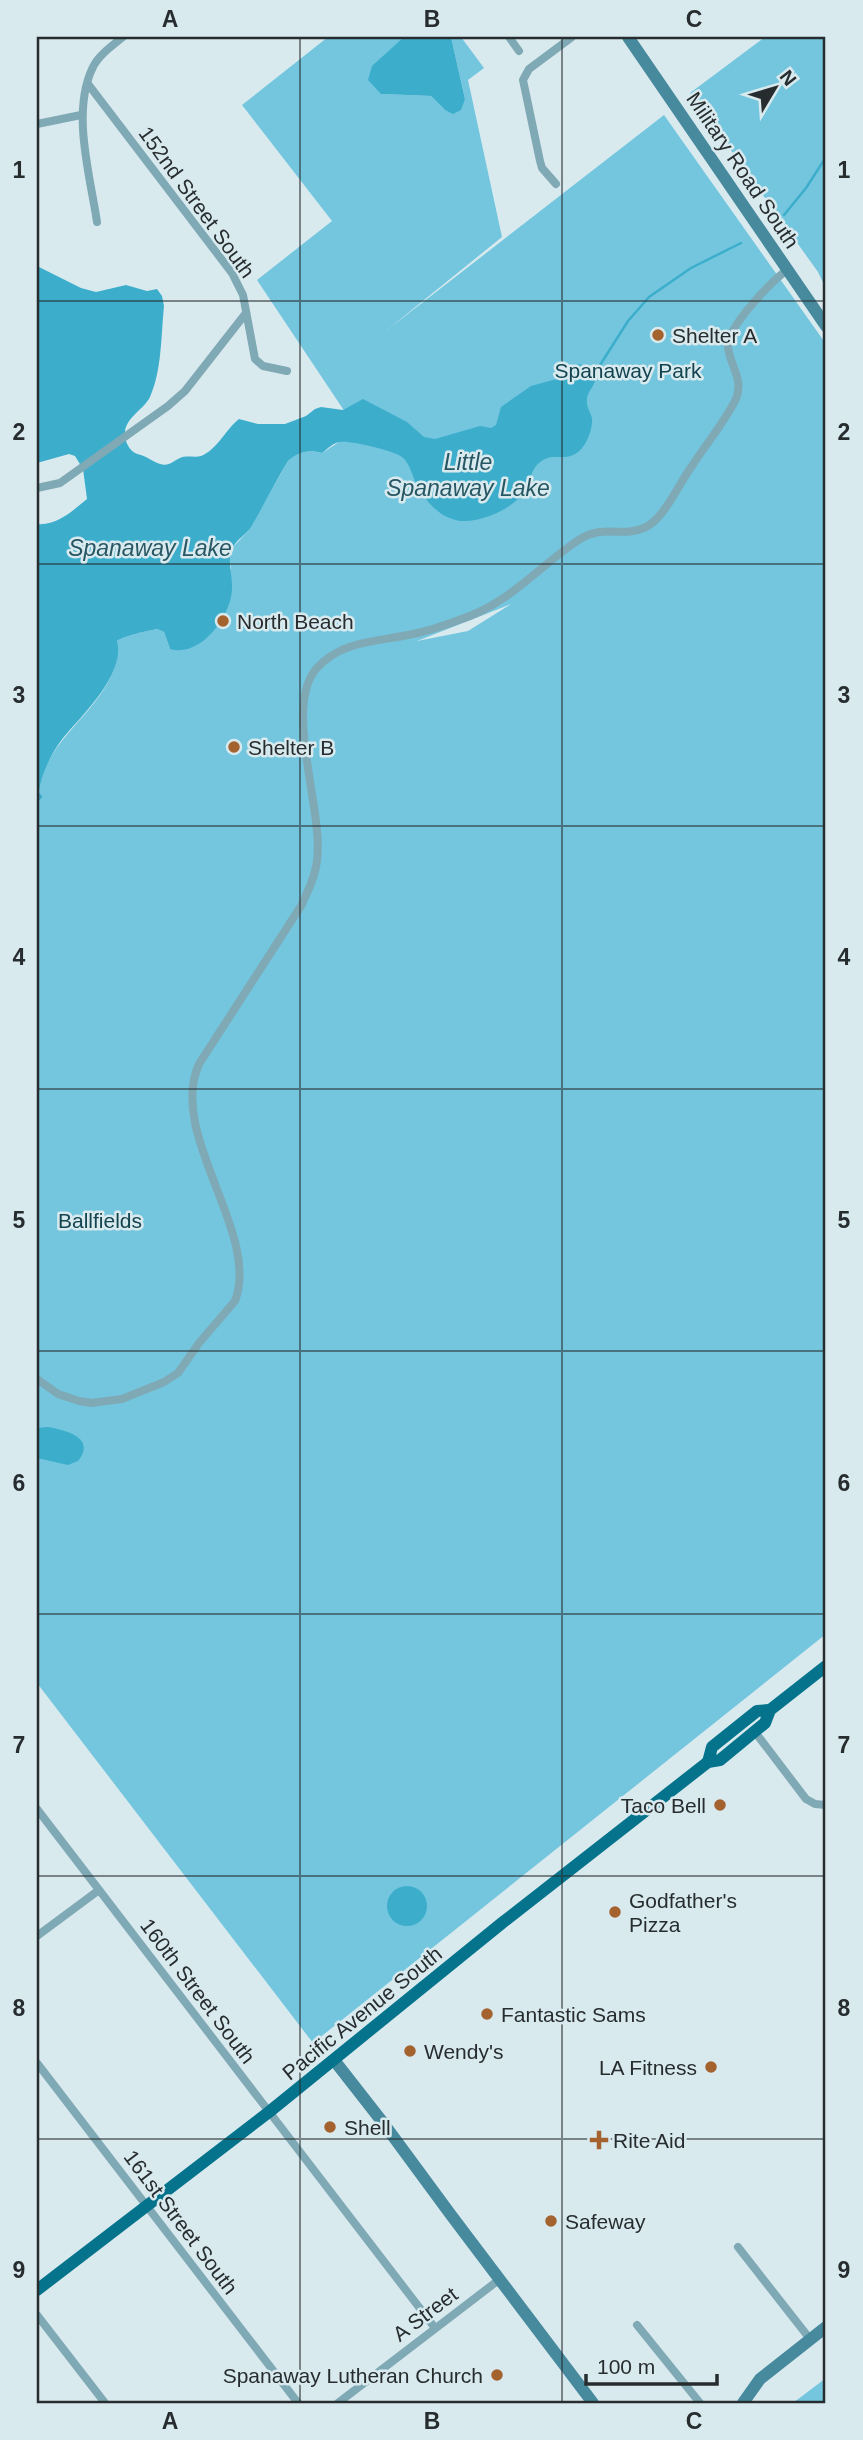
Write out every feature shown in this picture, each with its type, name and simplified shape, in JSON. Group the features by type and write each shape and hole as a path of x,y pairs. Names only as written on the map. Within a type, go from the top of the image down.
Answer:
{"main road":[{"name":"Pacific Avenue South","path":"37,2290 269,2112 502,1923 708,1762 720,1760 765,1723 770,1710 826,1666"},
{"name":"Pacific Avenue South","path":"708,1762 712,1747 757,1711 770,1710"}],"street":[{"path":"97,222 81,115 88,84 98,60 123,37"},
{"path":"509,37 519,51"},
{"path":"556,184 540,161 523,80 529,69 572,37"},
{"name":"Military Road South","path":"628,37 826,326"},
{"name":"152nd Street South","path":"88,84 232,273 243,295 255,359 263,366 287,371"},
{"path":"37,124 81,115"},
{"path":"37,1379 68,1399 91,1402 122,1399 164,1382 178,1373 199,1343 230,1309 238,1293 240,1270 236,1245 198,1131 192,1088 203,1055 301,906 313,880 317,841 302,708 306,683 324,661 349,645 411,635 489,608 506,598 572,545 594,532 636,530 649,525 668,503 736,400 739,387 728,345 733,329 787,270"},
{"path":"37,488 52,486 76,471 145,423 185,391 246,313"},
{"path":"755,1732 806,1799 823,1805"},
{"name":"160th Street South","path":"37,1809 435,2328"},
{"path":"37,1936 99,1890"},
{"path":"334,2060 593,2403"},
{"name":"161st Street South","path":"37,2063 298,2403"},
{"path":"738,2247 810,2339"},
{"name":"A Street","path":"338,2403 499,2279"},
{"path":"37,2315 105,2403"},
{"path":"637,2325 700,2403"},
{"path":"743,2403 760,2379 826,2327"}],"green space":[{"path":"328,37 404,37 397,45 382,94 431,96 445,110 465,99 451,37 461,37 484,68 468,80 502,237 387,330 664,115 826,344 826,1634 313,2043 37,1683 37,803 43,797 39,792 43,773 62,741 109,681 117,661 117,641 157,629 164,632 170,649 231,569 229,557 234,546 248,531 288,461 304,452 322,453 339,442 343,409 257,280 332,221 242,105","holes":["511,604 468,631 417,641"]},
{"path":"765,37 826,37 826,289 818,272 690,93"},
{"path":"826,2378 826,2403 793,2403"}],"water":[{"path":"404,37 451,37 465,99 461,110 453,114 431,96 381,94 368,80 372,66"},
{"name":"Spanaway Lake","path":"37,266 81,288 96,292 126,285 147,291 157,289 162,296 164,306 160,352 154,387 150,397 129,421 125,435 128,446 134,452 163,465 182,457 199,457 207,453 239,419 258,424 285,424 321,407 343,410 363,399 407,422 424,437 435,439 480,426 491,428 496,425 501,407 531,386 560,378 578,364 591,368 596,377 587,398 592,418 590,434 584,445 572,456 552,457 539,463 533,470 525,491 509,506 489,516 465,521 440,513 422,493 405,460 391,452 362,444 340,442 322,453 308,451 292,458 283,469 251,527 233,547 230,557 232,589 220,623 203,641 181,650 170,649 164,632 157,629 117,641 118,654 109,680 55,750 40,785 39,792 43,797 37,803 37,524 58,520 87,499 83,469 75,456 69,454 37,463"},
{"path":"48,1427 70,1433 81,1440 83,1453 78,1461 68,1465 37,1458 37,1428"},
{"path":"407,1886 415,1887 421,1892 426,1898 426,1914 421,1920 415,1925 407,1926 399,1925 393,1920 388,1914 387,1906 388,1898 393,1892 399,1887"}],"waterway":[{"path":"784,215 826,157"},
{"path":"595,373 628,321 649,297 691,268 741,243"}],"place":[{"name":"Shelter A","path":"658,335"},
{"name":"North Beach","path":"223,621"},
{"name":"Shelter B","path":"234,747"},
{"name":"Taco Bell","path":"720,1805"},
{"name":"Godfather's Pizza","path":"615,1912"},
{"name":"Fantastic Sams","path":"487,2014"},
{"name":"Wendy's","path":"410,2051"},
{"name":"LA Fitness","path":"711,2067"},
{"name":"Shell","path":"330,2127"},
{"name":"Rite Aid","path":"599,2140"},
{"name":"Safeway","path":"551,2221"},
{"name":"Spanaway Lutheran Church","path":"497,2375"}],"park label":[{"name":"Spanaway Park","path":"628,370"},
{"name":"Ballfields","path":"100,1220"}],"water label":[{"name":"Little Spanaway Lake","path":"468,475"}]}
